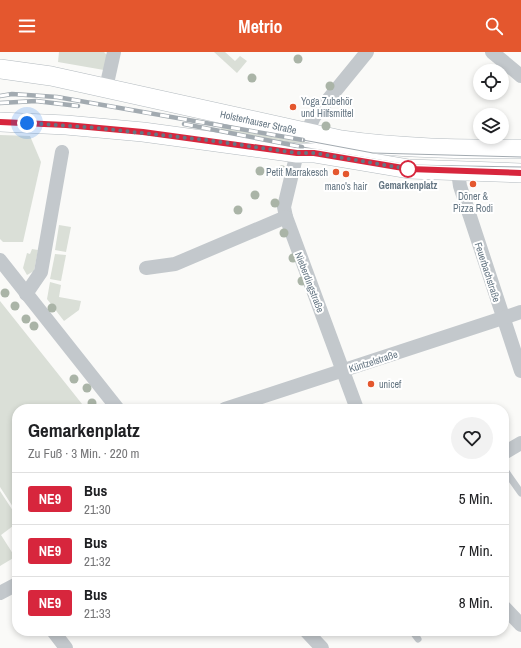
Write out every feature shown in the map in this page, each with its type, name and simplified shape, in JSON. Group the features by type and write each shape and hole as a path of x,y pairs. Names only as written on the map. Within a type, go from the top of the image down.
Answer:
{"main road":[{"name":"Holsterhauser Straße","path":"0,69 51,76 373,145 424,148 521,149"},
{"path":"0,122 66,125 143,132 297,153 314,153 409,169 458,172 521,173"}],"street":[{"path":"106,88 114,52"},
{"path":"307,132 314,117 367,52"},
{"path":"492,52 521,76"},
{"path":"26,294 41,272 62,152"},
{"name":"Nieberdingstraße","path":"297,153 284,207 286,217 355,404"},
{"name":"Feuerbachstraße","path":"458,172 460,186 521,371"},
{"path":"146,268 175,264 286,217"},
{"path":"0,261 114,404"},
{"name":"Küntzelstraße","path":"241,404 521,312"},
{"path":"509,450 521,443"},
{"path":"0,593 12,587"},
{"path":"509,612 521,625"},
{"path":"311,636 322,648"}],"lane":[{"path":"509,476 521,493"}],"shaded area":[{"path":"59,52 104,52 108,56 104,70 58,62"},
{"path":"214,52 225,52 235,61 240,56 247,61 237,73"},
{"path":"222,120 349,152 220,135"},
{"path":"0,135 30,136 41,162 23,242 3,242 0,239"},
{"path":"59,225 71,227 66,252 55,250"},
{"path":"32,249 38,250 34,271 27,275 23,268 27,253 30,254"},
{"path":"55,254 66,255 61,281 50,279"},
{"path":"50,282 61,285 59,297 81,301 79,310 64,321 47,299"},
{"path":"0,301 82,404 12,404 12,505 0,487"},
{"path":"0,491 12,509 12,527 1,535 12,552 12,559 0,566"}],"tram line":[{"path":"303,140 373,153 521,157"},
{"path":"302,147 409,165 521,167"}],"railway":[{"path":"0,96 12,94 57,97 303,140"},
{"path":"0,103 36,101 78,106"},
{"path":"184,124 302,147"}],"bus line":[{"name":"NE9","path":"0,122 66,125 143,132 297,153 314,153 409,169 475,173 521,173"}],"place":[{"name":"Yoga Zubehör und Hilfsmittel","path":"293,107"},
{"name":"Gemarkenplatz","path":"408,169"},
{"name":"Petit Marrakesch","path":"336,172"},
{"name":"mano's hair","path":"346,174"},
{"name":"Döner & Pizza Rodi","path":"473,184"},
{"name":"unicef","path":"371,384"}],"route":[{"path":"27,123 143,132 297,153 314,153 408,169"}]}
